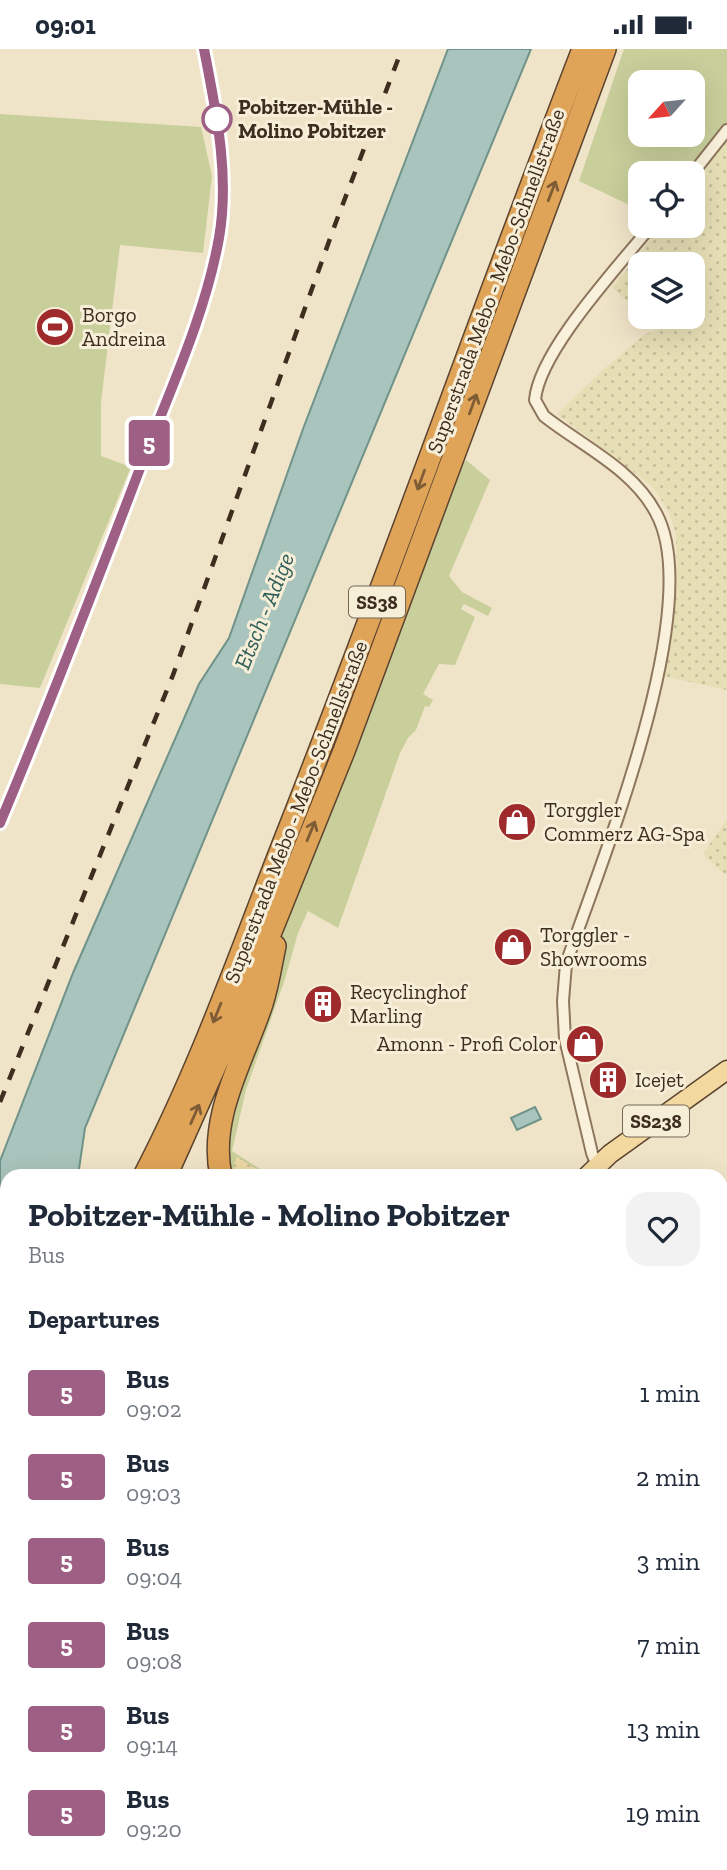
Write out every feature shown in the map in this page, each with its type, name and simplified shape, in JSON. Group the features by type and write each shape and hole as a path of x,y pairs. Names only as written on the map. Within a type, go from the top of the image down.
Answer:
{"highway":[{"name":"Superstrada Mebo - Mebo-Schnellstraße","path":"148,1169 201,1054 355,661 583,49"},
{"name":"Superstrada Mebo - Mebo-Schnellstraße","path":"169,1169 230,1033 344,751 606,49"},
{"path":"220,1169 216,1150 220,1121 262,1003 285,895"}],"main road":[{"name":"SS238","path":"594,1169 624,1143 727,1070"}],"street":[{"path":"0,823 105,561 201,306 219,237 223,188 221,143 204,49"},
{"path":"702,161 727,130"},
{"path":"592,1169 592,1153 565,1039 563,1001 566,964 641,745 666,632 670,561 668,543 656,512 636,485 544,417 535,400 559,340 641,238"}],"shaded area":[{"path":"727,141 727,690 663,676 677,586 676,534 669,512 653,487 557,414 645,334 659,329 705,329 705,252 640,252 652,238 705,238 705,169"},
{"path":"628,268 628,302 612,288"},
{"path":"727,819 727,876 703,854"}],"green space":[{"path":"624,49 727,49 727,123 698,161 628,161 628,204 579,181"},
{"name":"Borgo Andreina","path":"0,114 201,127 212,176 203,253 120,245 101,402 101,456 131,467 40,688 0,684"},
{"path":"466,460 490,480 449,576 462,592 492,608 488,616 464,604 461,609 475,617 455,665 439,664 423,694 433,700 429,707 425,706 416,730 400,753 338,928 308,911 298,933 285,979 246,1090 232,1151 260,1169 219,1169 218,1164 285,895 456,473"}],"sand":[{"path":"237,1157 257,1169 234,1169"}],"water":[{"name":"Etsch - Adige","path":"448,49 531,49 85,1128 79,1169 0,1169 0,1161 73,973 199,684 229,638 303,429"},
{"path":"535,1107 541,1119 517,1130 511,1118"}],"railway":[{"path":"0,1102 173,675 336,222 402,49"}],"bus line":[{"name":"5","path":"0,823 105,561 201,306 219,237 223,188 221,143 204,49"}],"place":[{"name":"Pobitzer-Mühle - Molino Pobitzer","path":"217,119"},
{"name":"Borgo Andreina","path":"55,327"},
{"name":"Torggler Commerz AG-Spa","path":"517,822"},
{"name":"Torggler - Showrooms","path":"513,947"},
{"name":"Recyclinghof Marling","path":"323,1004"},
{"name":"Amonn - Profi Color","path":"585,1044"},
{"name":"Icejet","path":"608,1080"}]}
